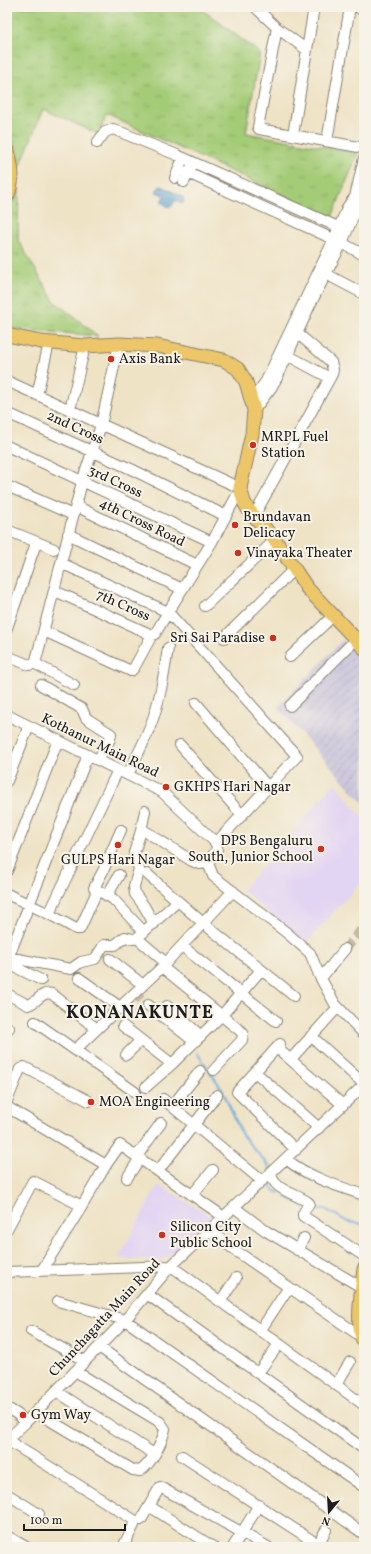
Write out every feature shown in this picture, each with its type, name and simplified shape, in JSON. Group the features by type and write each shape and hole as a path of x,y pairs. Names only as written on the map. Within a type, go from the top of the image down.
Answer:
{"main road":[{"path":"7,147 13,174 13,180 7,198"},
{"path":"7,335 45,342 85,346 119,344 157,346 224,360 238,369 246,382 253,405 252,434 241,490 244,502 275,540 307,588 359,644"},
{"path":"7,342 45,342"},
{"path":"363,1340 360,1327 364,1269"}],"street":[{"path":"255,7 276,28 307,50"},
{"path":"293,135 313,11 304,7"},
{"path":"327,141 350,7"},
{"path":"358,7 364,12"},
{"path":"276,28 258,127 260,130 364,148"},
{"path":"98,141 105,132 113,129 194,162 343,229"},
{"path":"182,176 184,158"},
{"path":"253,405 271,388 326,274 343,229 356,210 355,197 362,175 364,158"},
{"path":"182,176 194,162"},
{"path":"182,176 338,241 364,255"},
{"path":"253,405 338,241"},
{"path":"326,274 364,294"},
{"path":"254,516 333,370 331,362 297,333"},
{"path":"37,395 45,342"},
{"path":"7,656 29,665 34,663 36,660 82,482 101,425 119,344"},
{"path":"70,410 85,346"},
{"path":"287,355 330,378"},
{"path":"7,381 241,490"},
{"name":"2nd Cross","path":"7,413 131,469 226,516"},
{"name":"3rd Cross","path":"7,446 212,542"},
{"name":"4th Cross Road","path":"7,486 74,511 197,565"},
{"name":"7th Cross","path":"55,591 152,635 155,634 212,542 241,490"},
{"path":"7,530 54,549"},
{"path":"68,534 182,590"},
{"path":"205,606 275,540"},
{"path":"7,628 36,543"},
{"path":"61,564 168,612 297,756 216,843 217,849 208,863"},
{"path":"224,638 294,569"},
{"path":"290,657 333,616"},
{"path":"44,631 131,671 152,635"},
{"path":"290,706 359,644"},
{"path":"128,775 152,723 161,690 168,648"},
{"path":"34,663 74,685"},
{"path":"41,685 82,709 86,718 111,734 110,739 98,760"},
{"path":"196,703 268,787"},
{"name":"Kothanur Main Road","path":"7,715 162,792 216,843"},
{"path":"7,782 29,726"},
{"path":"7,870 58,740"},
{"path":"180,745 242,815"},
{"path":"7,960 88,755"},
{"path":"49,914 118,770"},
{"path":"145,810 141,831 134,852 138,869 134,886 138,899 144,906 154,924"},
{"path":"122,830 94,889 113,899 126,912 141,935 164,965 243,1033 242,1040 214,1070"},
{"path":"141,831 145,831 192,861 199,864 208,863"},
{"path":"208,863 213,876 287,933 310,953 321,978 338,1007 364,1034"},
{"path":"148,874 203,923 294,996"},
{"path":"107,896 119,875"},
{"path":"7,894 30,904 76,929 80,929 97,891"},
{"path":"74,1050 164,965 233,891"},
{"path":"7,960 69,970 81,962 95,959 104,945 115,945 125,937 133,939 141,935 178,901"},
{"path":"182,946 276,1021"},
{"path":"321,978 345,949"},
{"path":"110,959 143,985"},
{"path":"7,960 41,980"},
{"path":"146,1087 222,1015 261,970"},
{"path":"79,978 120,1006"},
{"path":"7,994 28,1005 34,1003 43,994 48,992 97,1029"},
{"path":"148,1005 198,1039"},
{"path":"167,1006 198,1039"},
{"path":"291,1059 338,1007"},
{"path":"35,1022 136,1092"},
{"path":"123,1026 172,1064"},
{"path":"311,1036 364,1085"},
{"path":"126,1056 140,1040"},
{"path":"296,1150 237,1094 237,1091 279,1046 291,1059 342,1105"},
{"path":"7,1100 20,1069 24,1067 89,1101"},
{"path":"172,1106 200,1071"},
{"path":"255,1072 319,1128"},
{"name":"Chunchagatta Main Road","path":"7,1440 125,1320 171,1266 235,1208 364,1085"},
{"path":"158,1171 217,1095"},
{"path":"163,1099 194,1124 268,1176 279,1186 306,1200 308,1202 303,1216 364,1256"},
{"path":"7,1107 106,1165"},
{"path":"127,1178 161,1123"},
{"path":"42,1270 106,1165 120,1146 139,1157 224,1217"},
{"path":"286,1159 319,1178 364,1195"},
{"path":"192,1195 213,1170"},
{"path":"7,1229 33,1181 82,1206"},
{"path":"235,1208 266,1231 362,1287"},
{"path":"210,1231 236,1251 363,1340"},
{"path":"297,1250 304,1238"},
{"path":"7,1272 171,1266 336,1385 363,1402"},
{"path":"220,1302 236,1278"},
{"path":"260,1331 289,1287"},
{"path":"148,1294 364,1449"},
{"path":"58,1301 125,1320 363,1484"},
{"path":"32,1331 85,1361"},
{"path":"258,1373 279,1344"},
{"path":"99,1347 364,1534"},
{"path":"336,1385 350,1362"},
{"path":"36,1412 133,1470 140,1471 146,1467 164,1436 165,1429 160,1422 75,1371"},
{"path":"56,1391 154,1454"},
{"path":"7,1408 26,1422"},
{"path":"7,1440 134,1520 134,1525 123,1547"},
{"path":"182,1456 259,1504 316,1542 317,1546"},
{"path":"140,1520 160,1487 242,1531 268,1547"},
{"path":"7,1494 39,1514"},
{"path":"234,1547 259,1504"},
{"path":"149,1506 213,1547"},
{"path":"317,1546 326,1530"},
{"path":"7,1536 26,1547"}],"shaded area":[{"path":"343,640 364,660 364,804 278,707"},
{"name":"DPS Bengaluru South, Junior School","path":"335,783 364,819 364,879 305,944 242,890"},
{"name":"Silicon City Public School","path":"158,1185 213,1217 172,1253 159,1261 118,1258"}],"green space":[{"path":"7,7 199,7 260,53 246,133 358,153 332,217 107,115 98,134 43,109 20,167 7,113"},
{"path":"19,189 18,240 54,301 98,336 7,328 7,216"}],"water":[{"path":"162,186 183,197 184,202 182,204 174,201 173,205 170,207 166,206 161,201 164,197 163,195 156,192 158,188"}],"waterway":[{"path":"197,1053 222,1089 242,1135 269,1166 269,1170"},
{"path":"271,1184 271,1188 279,1193"},
{"path":"285,1196 304,1207"},
{"path":"309,1209 325,1209 348,1222 364,1224"}],"tunnel":[{"path":"345,949 364,927"},
{"path":"134,993 148,1005"}],"place":[{"name":"Axis Bank","path":"111,359"},
{"name":"MRPL Fuel Station","path":"253,445"},
{"name":"Brundavan Delicacy","path":"235,525"},
{"name":"Vinayaka Theater","path":"238,553"},
{"name":"Sri Sai Paradise","path":"273,638"},
{"name":"GKHPS Hari Nagar","path":"166,787"},
{"name":"GULPS Hari Nagar","path":"118,845"},
{"name":"DPS Bengaluru South, Junior School","path":"321,849"},
{"name":"MOA Engineering","path":"91,1102"},
{"name":"Silicon City Public School","path":"162,1235"},
{"name":"Gym Way","path":"23,1415"}],"district":[{"name":"KONANAKUNTE","path":"140,1013"}]}
